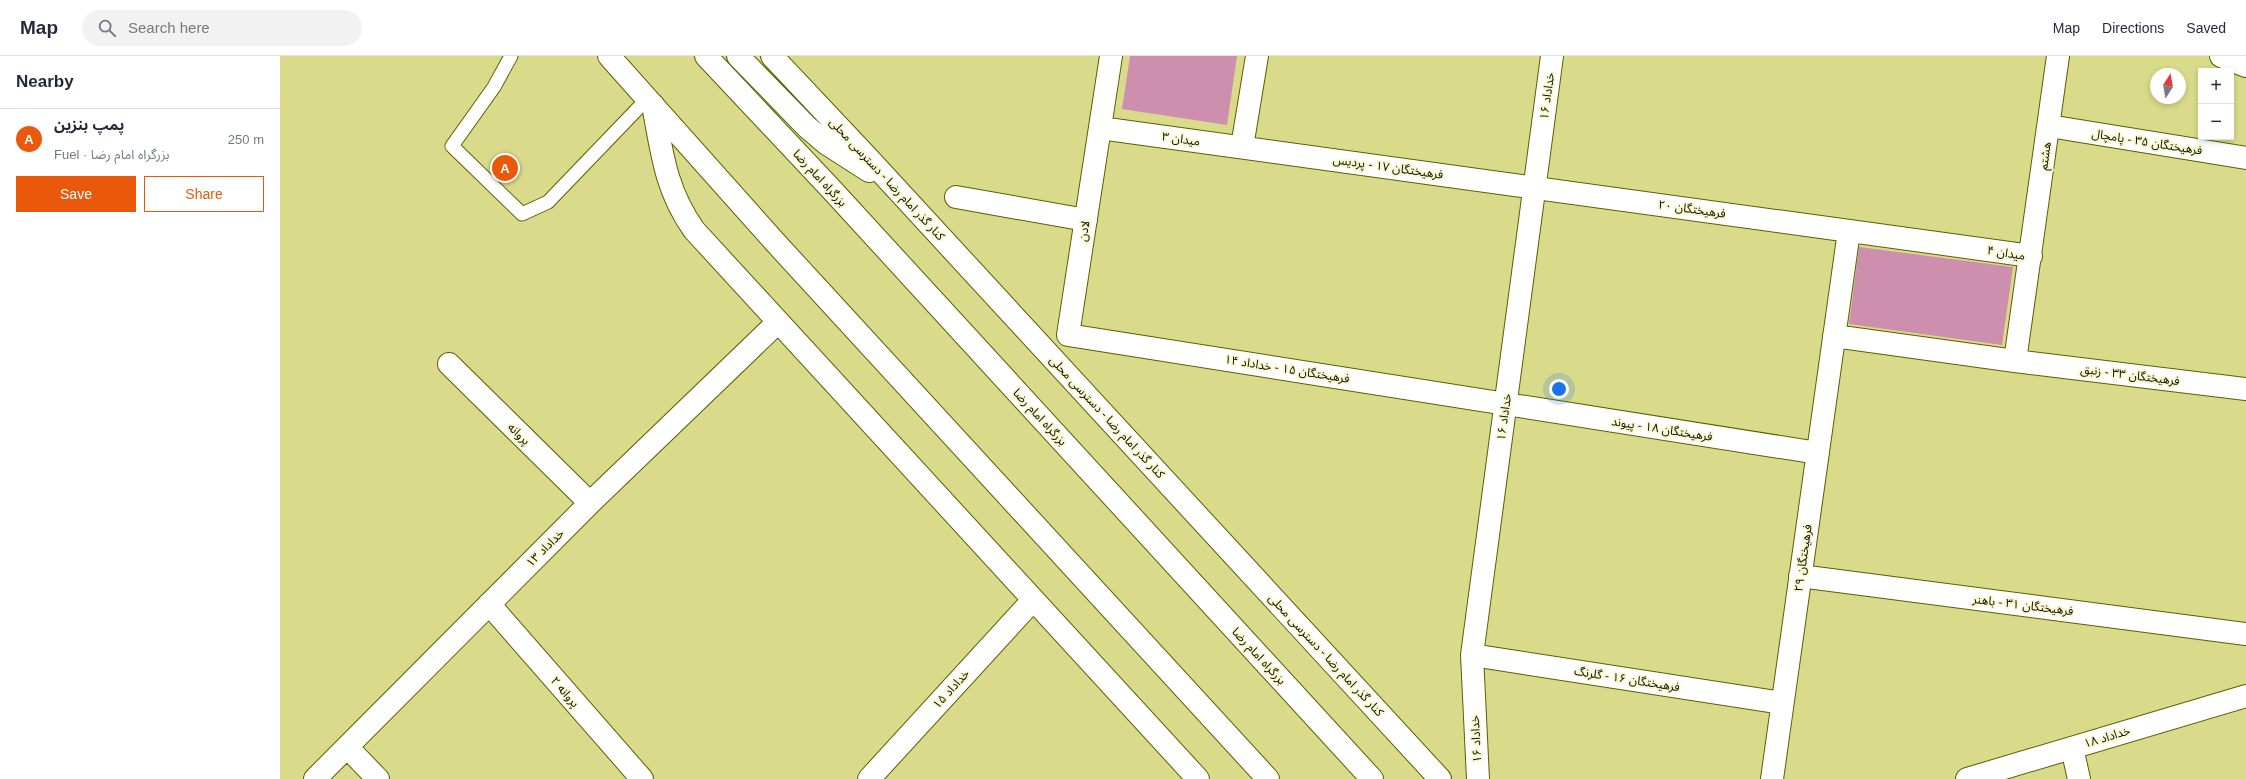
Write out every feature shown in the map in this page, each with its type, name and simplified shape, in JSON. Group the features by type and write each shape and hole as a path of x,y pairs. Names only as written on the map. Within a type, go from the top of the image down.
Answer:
{"main road":[{"path":"609,56 774,241 1268,779"},
{"name":"بزرگراه امام رضا","path":"706,56 843,202 1372,779"},
{"path":"738,56 817,137 895,187"},
{"name":"کنار گذر امام رضا - دسترسی محلی","path":"772,56 895,187 1440,779"},
{"path":"1100,128 1111,56"},
{"path":"1242,147 1257,56"},
{"name":"خداداد ۱۶","path":"1478,779 1472,654 1552,56"},
{"name":"هشتم","path":"2031,256 2058,56"},
{"path":"2221,56 2246,66"},
{"path":"650,102 667,176 674,197 694,230 1193,773 1207,779"},
{"name":"فرهیختگان ۳۵ - پامچال","path":"2049,126 2246,158"},
{"name":"میدان ۳","path":"1100,128 1242,147"},
{"name":"لادن","path":"1068,335 1100,128"},
{"name":"فرهیختگان ۱۷ - پردیس","path":"1242,147 1535,188"},
{"name":"فرهیختگان ۲۰","path":"1535,188 1850,231"},
{"path":"956,198 1086,220"},
{"path":"1850,231 1834,336 2015,361"},
{"name":"میدان ۴","path":"1850,231 2031,256 2015,361"},
{"name":"خداداد ۱۳","path":"315,779 590,503 778,322"},
{"name":"فرهیختگان ۱۵ - خداداد ۱۴","path":"1068,335 1506,404"},
{"name":"فرهیختگان ۲۹","path":"1772,779 1834,336"},
{"name":"فرهیختگان ۳۳ - زنبق","path":"2015,361 2246,390"},
{"name":"پروانه","path":"448,364 590,503"},
{"name":"فرهیختگان ۱۸ - پیوند","path":"1506,404 1818,454"},
{"name":"فرهیختگان ۳۱ - باهنر","path":"1800,576 2246,634"},
{"name":"خداداد ۱۵","path":"869,779 1033,600"},
{"name":"پروانه ۲","path":"489,604 642,779"},
{"name":"فرهیختگان ۱۶ - گلرنگ","path":"1472,654 1782,703"},
{"name":"خداداد ۱۸","path":"1967,779 2246,696"},
{"path":"347,747 378,779"},
{"path":"2072,748 2079,779"}],"lane":[{"path":"511,56 494,87 452,146 522,214 548,202 650,102"}],"shaded area":[{"path":"1130,56 1237,56 1227,125 1122,109"},
{"path":"1859,247 2013,267 2002,345 1849,324"}],"place":[{"name":"پمپ بنزین","path":"505,168"}]}
